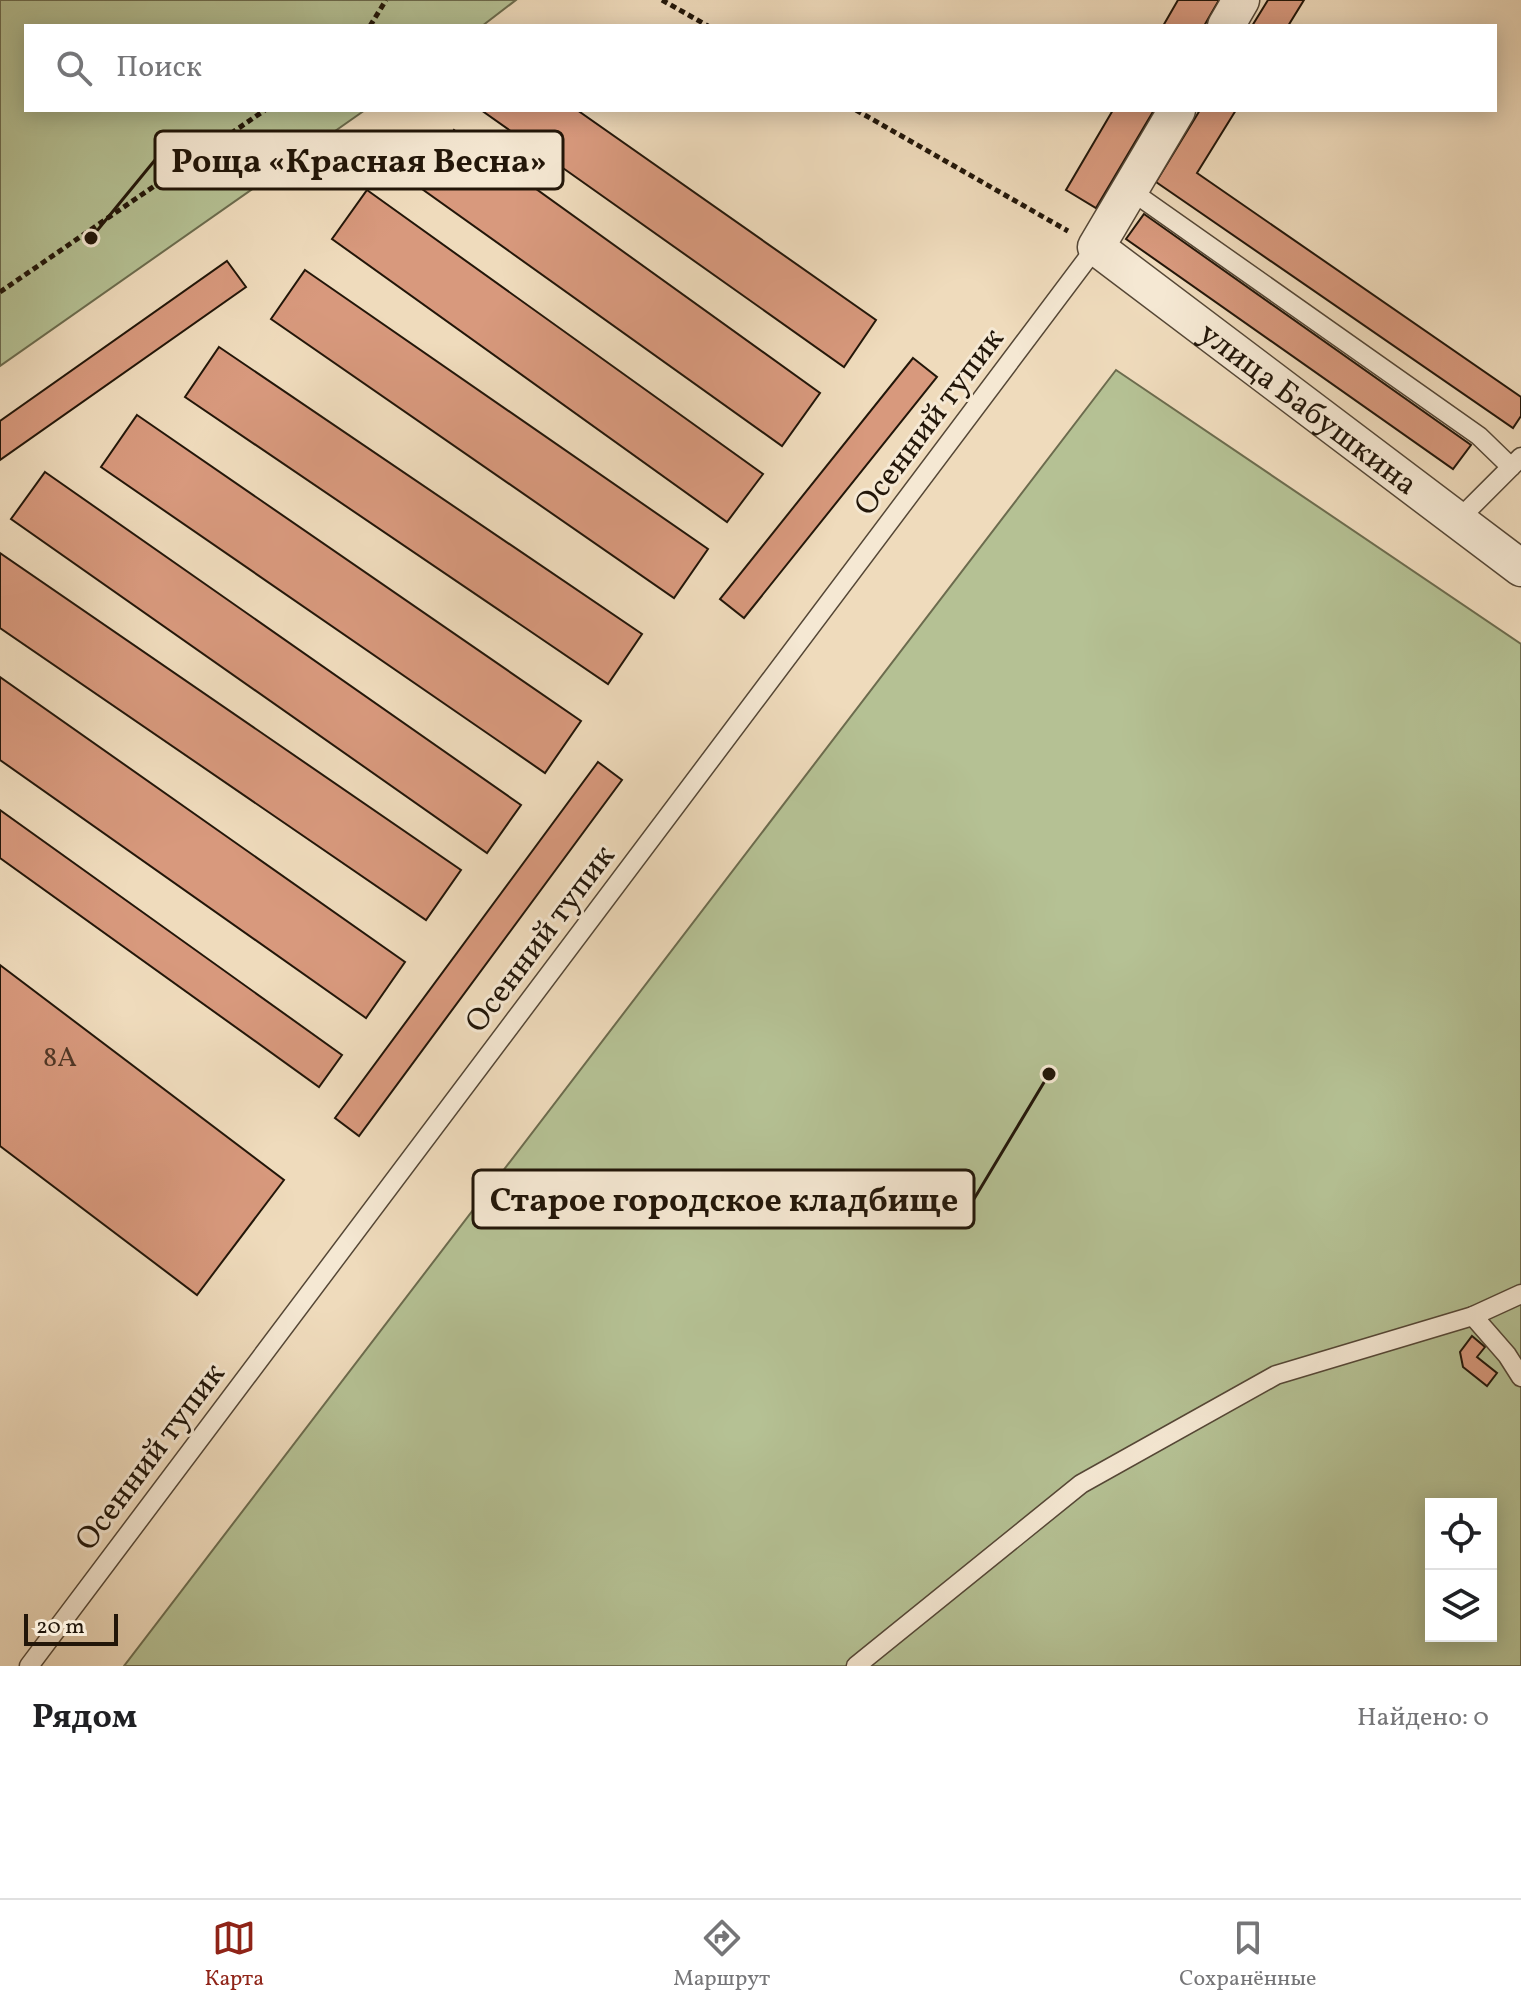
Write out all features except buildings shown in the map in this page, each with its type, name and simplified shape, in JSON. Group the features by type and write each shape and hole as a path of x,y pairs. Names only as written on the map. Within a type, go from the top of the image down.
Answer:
{"street":[{"path":"1227,24 1241,0"},
{"path":"1096,247 1176,112"},
{"name":"улица Бабушкина","path":"1096,247 1521,568"}],"lane":[{"path":"1130,190 1516,462 1457,521"},
{"name":"Осенний тупик","path":"29,1666 1096,247"},
{"path":"856,1666 1081,1484 1276,1375 1473,1316 1521,1294"},
{"path":"1473,1316 1507,1355 1521,1377"}],"path":[{"path":"371,24 386,0"},
{"path":"662,0 704,24"},
{"path":"0,292 262,112"},
{"path":"860,112 1096,247"}],"green space":[{"path":"0,0 516,0 485,24 24,24 24,112 362,112 0,366"},
{"path":"1116,370 1521,644 1521,1666 124,1666"}],"place":[{"name":"Роща «Красная Весна»","path":"91,238"},
{"name":"Старое городское кладбище","path":"1049,1074"}]}
